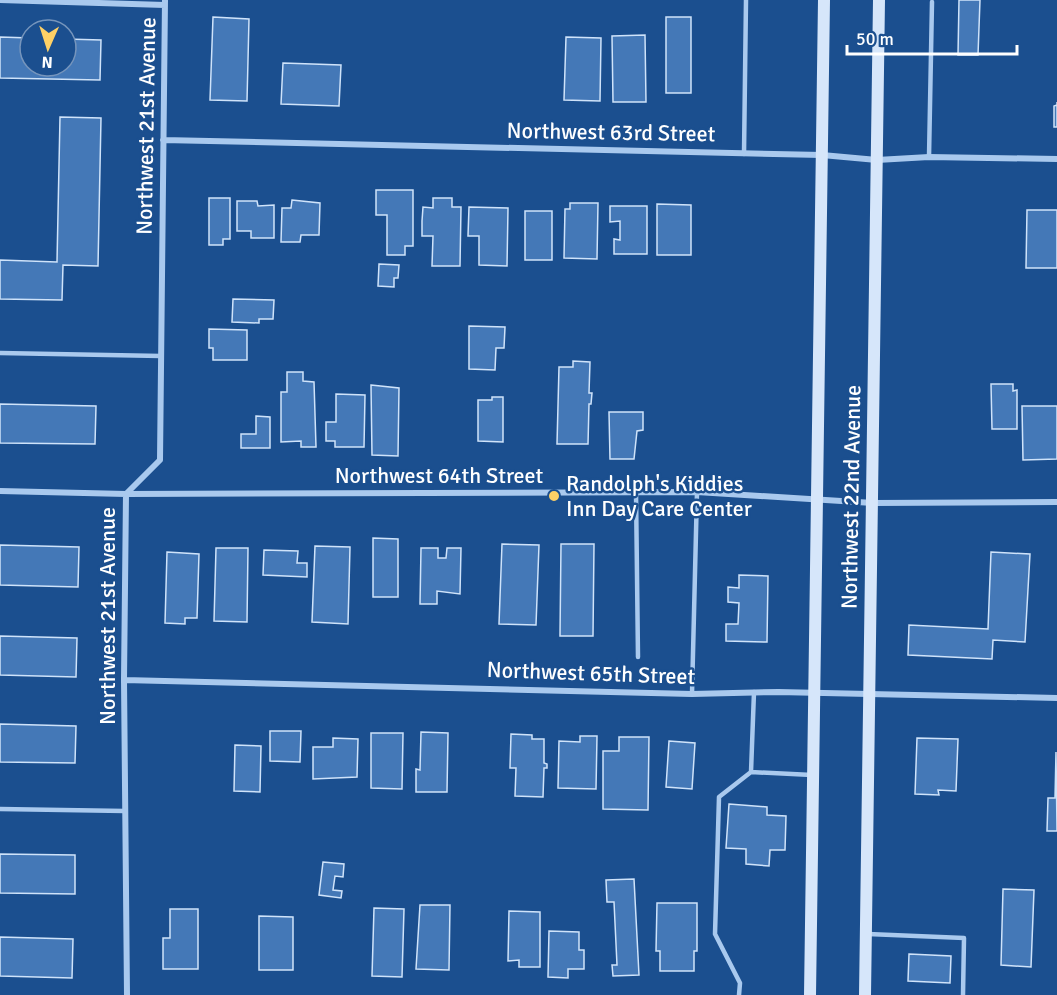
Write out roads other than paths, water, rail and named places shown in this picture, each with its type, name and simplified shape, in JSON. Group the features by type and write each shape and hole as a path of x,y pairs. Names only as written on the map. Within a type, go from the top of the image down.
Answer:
{"main road":[{"name":"Northwest 22nd Avenue","path":"810,995 824,0"},
{"name":"Northwest 22nd Avenue","path":"865,995 879,0"}],"street":[{"path":"0,0 165,2"},
{"name":"Northwest 21st Avenue","path":"127,995 124,680 126,494 160,460 165,2"},
{"name":"Northwest 63rd Street","path":"163,140 822,155 877,160 929,157 1057,159"},
{"name":"Northwest 64th Street","path":"0,491 126,494 697,492 873,503 1057,502"},
{"name":"Northwest 65th Street","path":"124,680 692,694 814,692 869,696 1057,698"}],"lane":[{"path":"744,154 746,0"},
{"path":"929,157 933,2"},
{"path":"0,353 161,356"},
{"path":"636,492 638,657"},
{"path":"692,694 697,492"},
{"path":"751,772 754,692"},
{"path":"739,995 740,983 715,934 720,797 751,772 812,775"},
{"path":"0,809 125,811"},
{"path":"866,933 964,938 963,995"}],"place":[{"name":"Randolph's Kiddies Inn Day Care Center","path":"554,496"}]}
